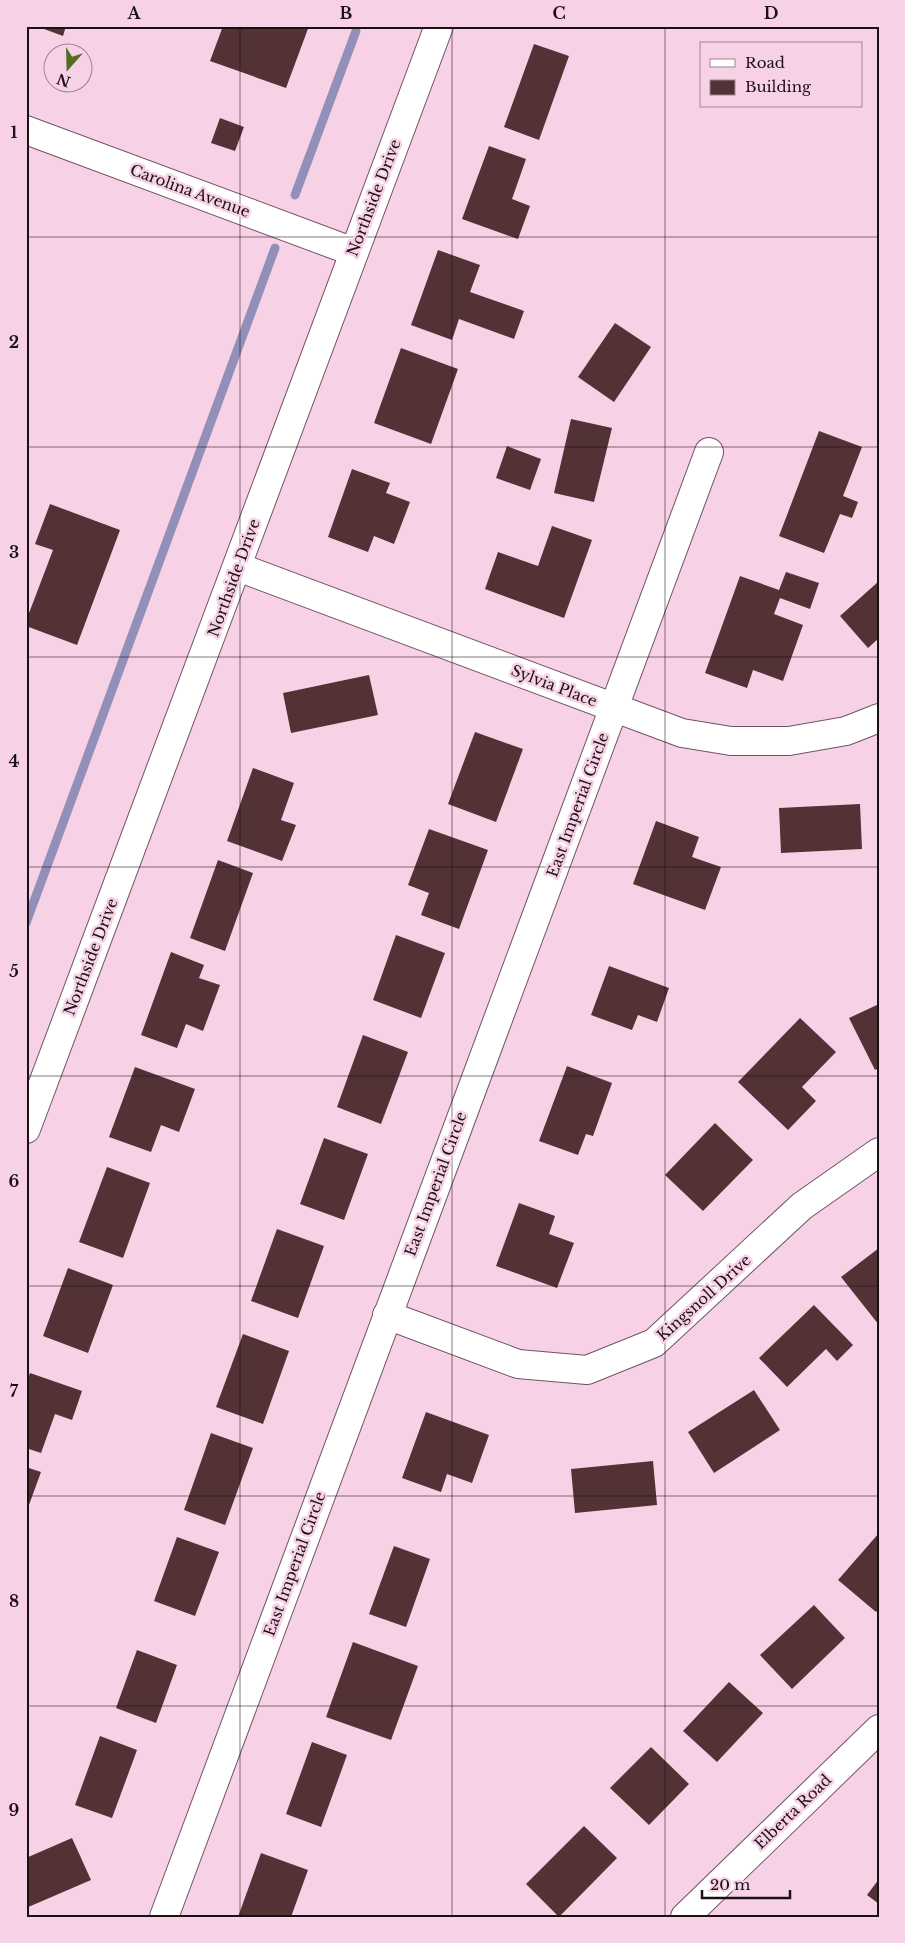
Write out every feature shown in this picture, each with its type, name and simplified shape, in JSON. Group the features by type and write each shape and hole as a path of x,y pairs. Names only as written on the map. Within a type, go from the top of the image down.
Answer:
{"street":[{"name":"Northside Drive","path":"26,1130 439,26"},
{"name":"Carolina Avenue","path":"26,130 354,252"},
{"name":"East Imperial Circle","path":"164,1917 709,452"},
{"name":"Sylvia Place","path":"238,567 682,733 731,741 789,741 846,732 879,718"},
{"name":"Kingsnoll Drive","path":"387,1315 518,1364 587,1370 654,1343 802,1206 879,1152"},
{"name":"Elberta Road","path":"686,1917 879,1728"}],"building":[{"path":"36,26 66,26 63,36"},
{"path":"223,26 309,26 286,88 210,61"},
{"path":"534,44 569,56 539,140 504,127"},
{"path":"220,118 244,127 235,151 211,143"},
{"path":"489,146 526,159 512,199 530,206 518,239 462,219"},
{"path":"438,250 480,265 470,292 524,311 514,339 459,319 452,340 411,325"},
{"path":"615,323 651,347 614,402 578,377"},
{"path":"401,348 458,369 431,444 374,423"},
{"path":"571,419 612,428 594,502 554,493"},
{"path":"819,431 862,447 843,496 858,502 852,518 840,514 824,553 779,536"},
{"path":"507,446 541,459 530,490 496,478"},
{"path":"352,469 390,483 386,493 410,502 394,544 374,536 368,552 328,537"},
{"path":"50,504 120,530 77,645 26,626 26,621 53,550 35,544"},
{"path":"552,526 592,540 564,618 485,589 498,552 538,566"},
{"path":"786,572 819,583 810,609 780,598 774,614 803,625 783,681 753,670 747,688 705,673 740,576 779,590"},
{"path":"879,581 879,638 868,648 840,616"},
{"path":"369,675 378,715 291,733 283,693"},
{"path":"475,732 523,749 496,822 448,804"},
{"path":"253,768 294,783 281,820 296,825 282,861 227,841"},
{"path":"860,804 862,849 781,853 779,808"},
{"path":"656,821 699,837 692,857 721,867 705,910 633,884"},
{"path":"429,829 488,850 459,929 421,915 429,893 408,885"},
{"path":"218,860 253,873 225,951 190,938"},
{"path":"396,935 445,953 421,1018 373,1000"},
{"path":"171,952 204,965 199,978 220,985 203,1031 186,1024 177,1048 141,1035"},
{"path":"609,966 669,988 657,1022 638,1015 632,1030 591,1015"},
{"path":"879,1004 879,1068 875,1070 849,1018"},
{"path":"800,1018 836,1052 802,1087 816,1101 788,1130 738,1082"},
{"path":"363,1035 408,1052 381,1124 337,1107"},
{"path":"567,1066 612,1083 593,1136 586,1134 578,1155 539,1141"},
{"path":"135,1067 195,1089 179,1132 161,1125 151,1152 109,1137"},
{"path":"715,1123 753,1160 703,1211 665,1175"},
{"path":"324,1138 368,1154 344,1220 300,1204"},
{"path":"107,1167 150,1183 123,1258 79,1242"},
{"path":"519,1203 555,1216 549,1234 574,1243 557,1288 496,1266"},
{"path":"277,1229 324,1246 298,1318 251,1301"},
{"path":"879,1248 879,1325 841,1277"},
{"path":"68,1268 113,1285 88,1353 43,1336"},
{"path":"814,1305 853,1345 837,1361 826,1349 787,1387 759,1358"},
{"path":"243,1334 289,1351 263,1424 216,1407"},
{"path":"30,1373 82,1391 72,1420 55,1414 41,1453 26,1448 26,1384"},
{"path":"754,1390 780,1430 714,1473 688,1432"},
{"path":"426,1412 489,1435 472,1483 447,1474 441,1492 402,1478"},
{"path":"211,1433 253,1448 225,1525 184,1510"},
{"path":"653,1461 657,1505 575,1513 571,1469"},
{"path":"26,1467 41,1472 26,1513"},
{"path":"879,1533 879,1608 876,1612 838,1580"},
{"path":"177,1537 219,1552 195,1616 154,1601"},
{"path":"394,1546 430,1559 406,1627 369,1614"},
{"path":"814,1605 845,1638 792,1689 760,1655"},
{"path":"353,1642 418,1666 391,1740 326,1717"},
{"path":"137,1650 177,1665 156,1723 116,1708"},
{"path":"729,1682 763,1713 717,1762 683,1731"},
{"path":"100,1736 137,1750 112,1818 75,1805"},
{"path":"312,1742 347,1755 321,1827 286,1814"},
{"path":"651,1747 689,1784 649,1825 610,1788"},
{"path":"584,1826 617,1858 559,1917 526,1884"},
{"path":"72,1838 91,1880 26,1908 26,1858"},
{"path":"261,1853 308,1870 291,1917 238,1917"},
{"path":"879,1879 879,1904 867,1895"}],"waterway":[{"path":"295,195 356,31"},
{"path":"26,923 275,248"}]}
